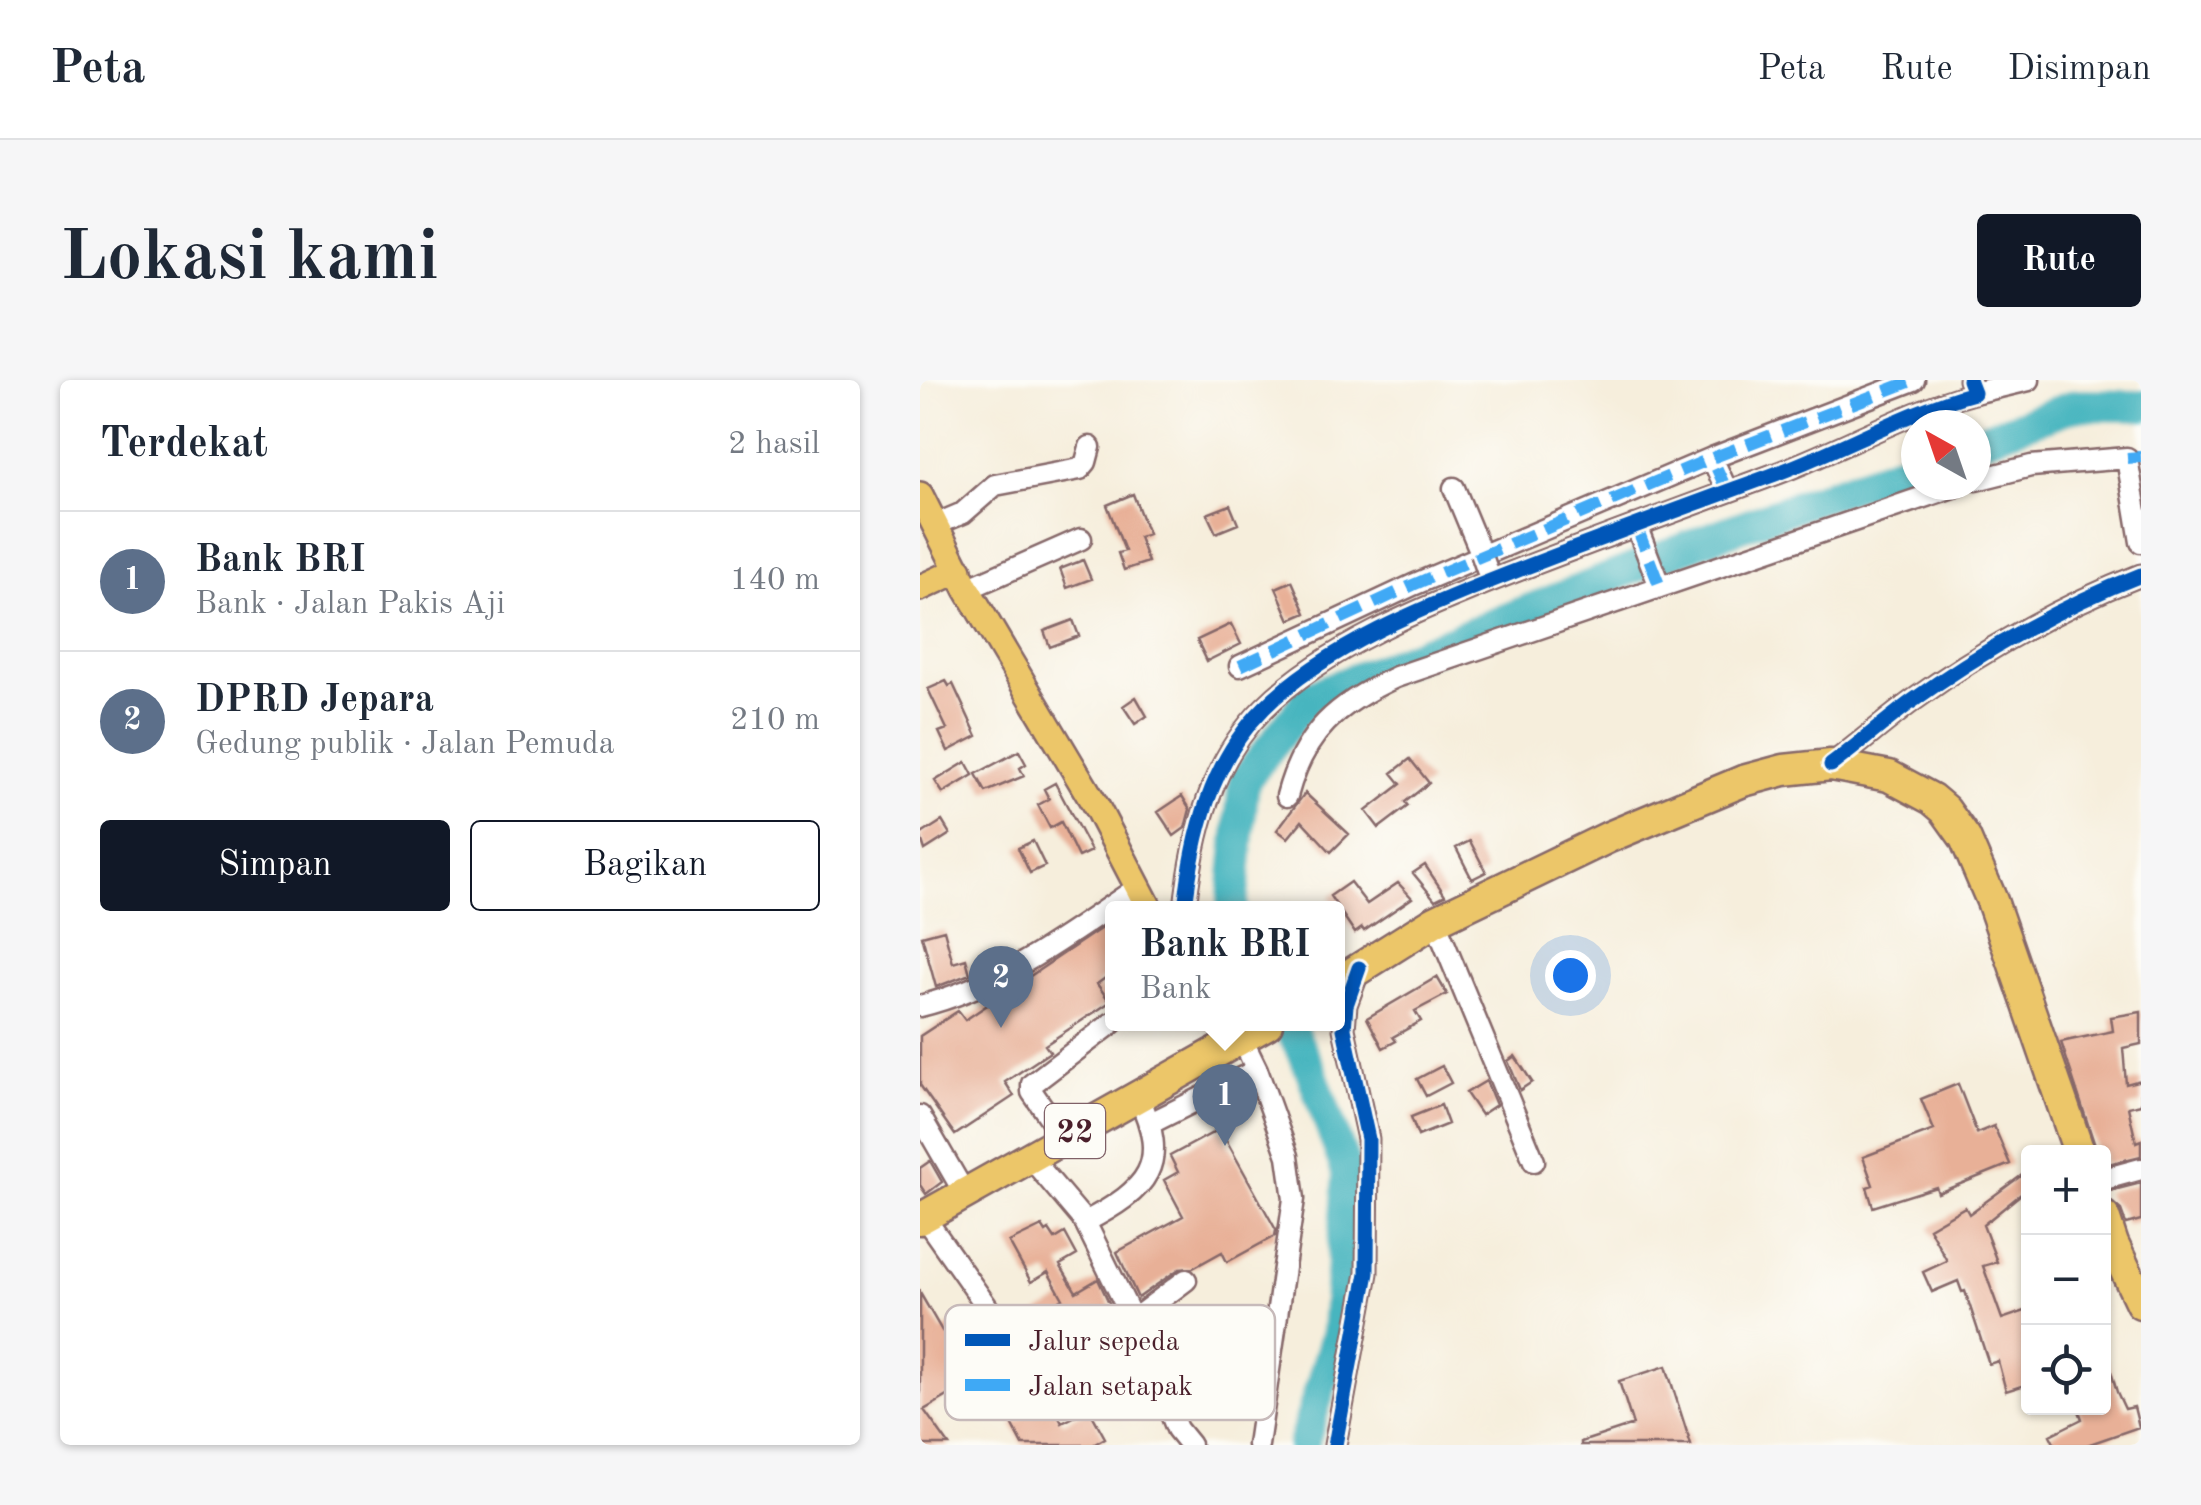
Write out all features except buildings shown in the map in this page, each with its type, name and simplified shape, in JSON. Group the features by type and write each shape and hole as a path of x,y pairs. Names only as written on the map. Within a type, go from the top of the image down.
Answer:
{"highway":[{"path":"1347,976 1435,921 1697,799 1784,770 1832,765 1890,776 1932,799 1964,838 1992,900 2077,1145"},
{"name":"22","path":"922,1218 1243,1032"},
{"path":"2111,1247 2141,1304"}],"main road":[{"path":"920,495 963,579 1096,808 1143,898"},
{"path":"920,588 963,579"}],"street":[{"path":"1240,666 1413,584 1712,458 1914,380"},
{"path":"1186,901 1197,832 1207,800 1234,746 1264,708 1305,674 1487,568 1636,526 1773,475 1971,385 2029,380"},
{"path":"936,524 963,513 995,484 1080,468 1090,448"},
{"path":"1991,476 2031,466 2134,457 2141,542"},
{"path":"1712,458 1726,491"},
{"path":"1454,488 1487,568"},
{"path":"1287,796 1304,746 1332,716 1371,688 1914,500"},
{"path":"1636,526 1660,586"},
{"path":"963,579 1081,539"},
{"path":"1832,765 1964,666 2106,588 2141,575"},
{"path":"920,1006 977,988 1105,919"},
{"path":"1435,921 1534,1161"},
{"path":"1345,1016 1347,976"},
{"path":"1064,1138 1032,1092 1032,1084 1105,1029"},
{"path":"1335,1445 1367,1273 1368,1139 1345,1031"},
{"path":"1243,1032 1288,1156 1294,1200 1275,1329"},
{"path":"1151,1124 1257,1070"},
{"path":"1085,1222 1117,1205 1146,1176 1154,1147 1151,1124 1138,1096"},
{"path":"920,1116 966,1194"},
{"path":"1030,1157 1085,1222 1126,1305"},
{"path":"2111,1177 2141,1169"},
{"path":"922,1218 984,1305"},
{"path":"1153,1305 1186,1280"},
{"path":"1174,1420 1190,1445"},
{"path":"1258,1445 1262,1420"}],"waterway":[{"path":"1991,436 2076,405 2141,406"},
{"path":"1233,901 1244,781 1309,697 1720,534 1901,468"},
{"path":"1292,1031 1310,1068 1348,1175 1337,1332 1303,1445"}],"marked path":[{"path":"1727,491 1712,458 1914,380"},
{"path":"2127,458 2141,457"},
{"path":"1240,666 1413,585 1712,458"},
{"path":"1636,525 1660,587"}],"cycle path":[{"path":"1186,901 1199,827 1230,752 1264,708 1316,666 1445,599 1795,466 1923,410 1974,393 1969,380"},
{"path":"1831,765 1965,665 2051,616 2141,575"},
{"path":"1345,1017 1359,968"},
{"path":"1335,1445 1367,1273 1368,1139 1344,1031"}],"place":[{"name":"DPRD Jepara","path":"1001,1028"},
{"name":"Bank BRI","path":"1225,1146"}]}
